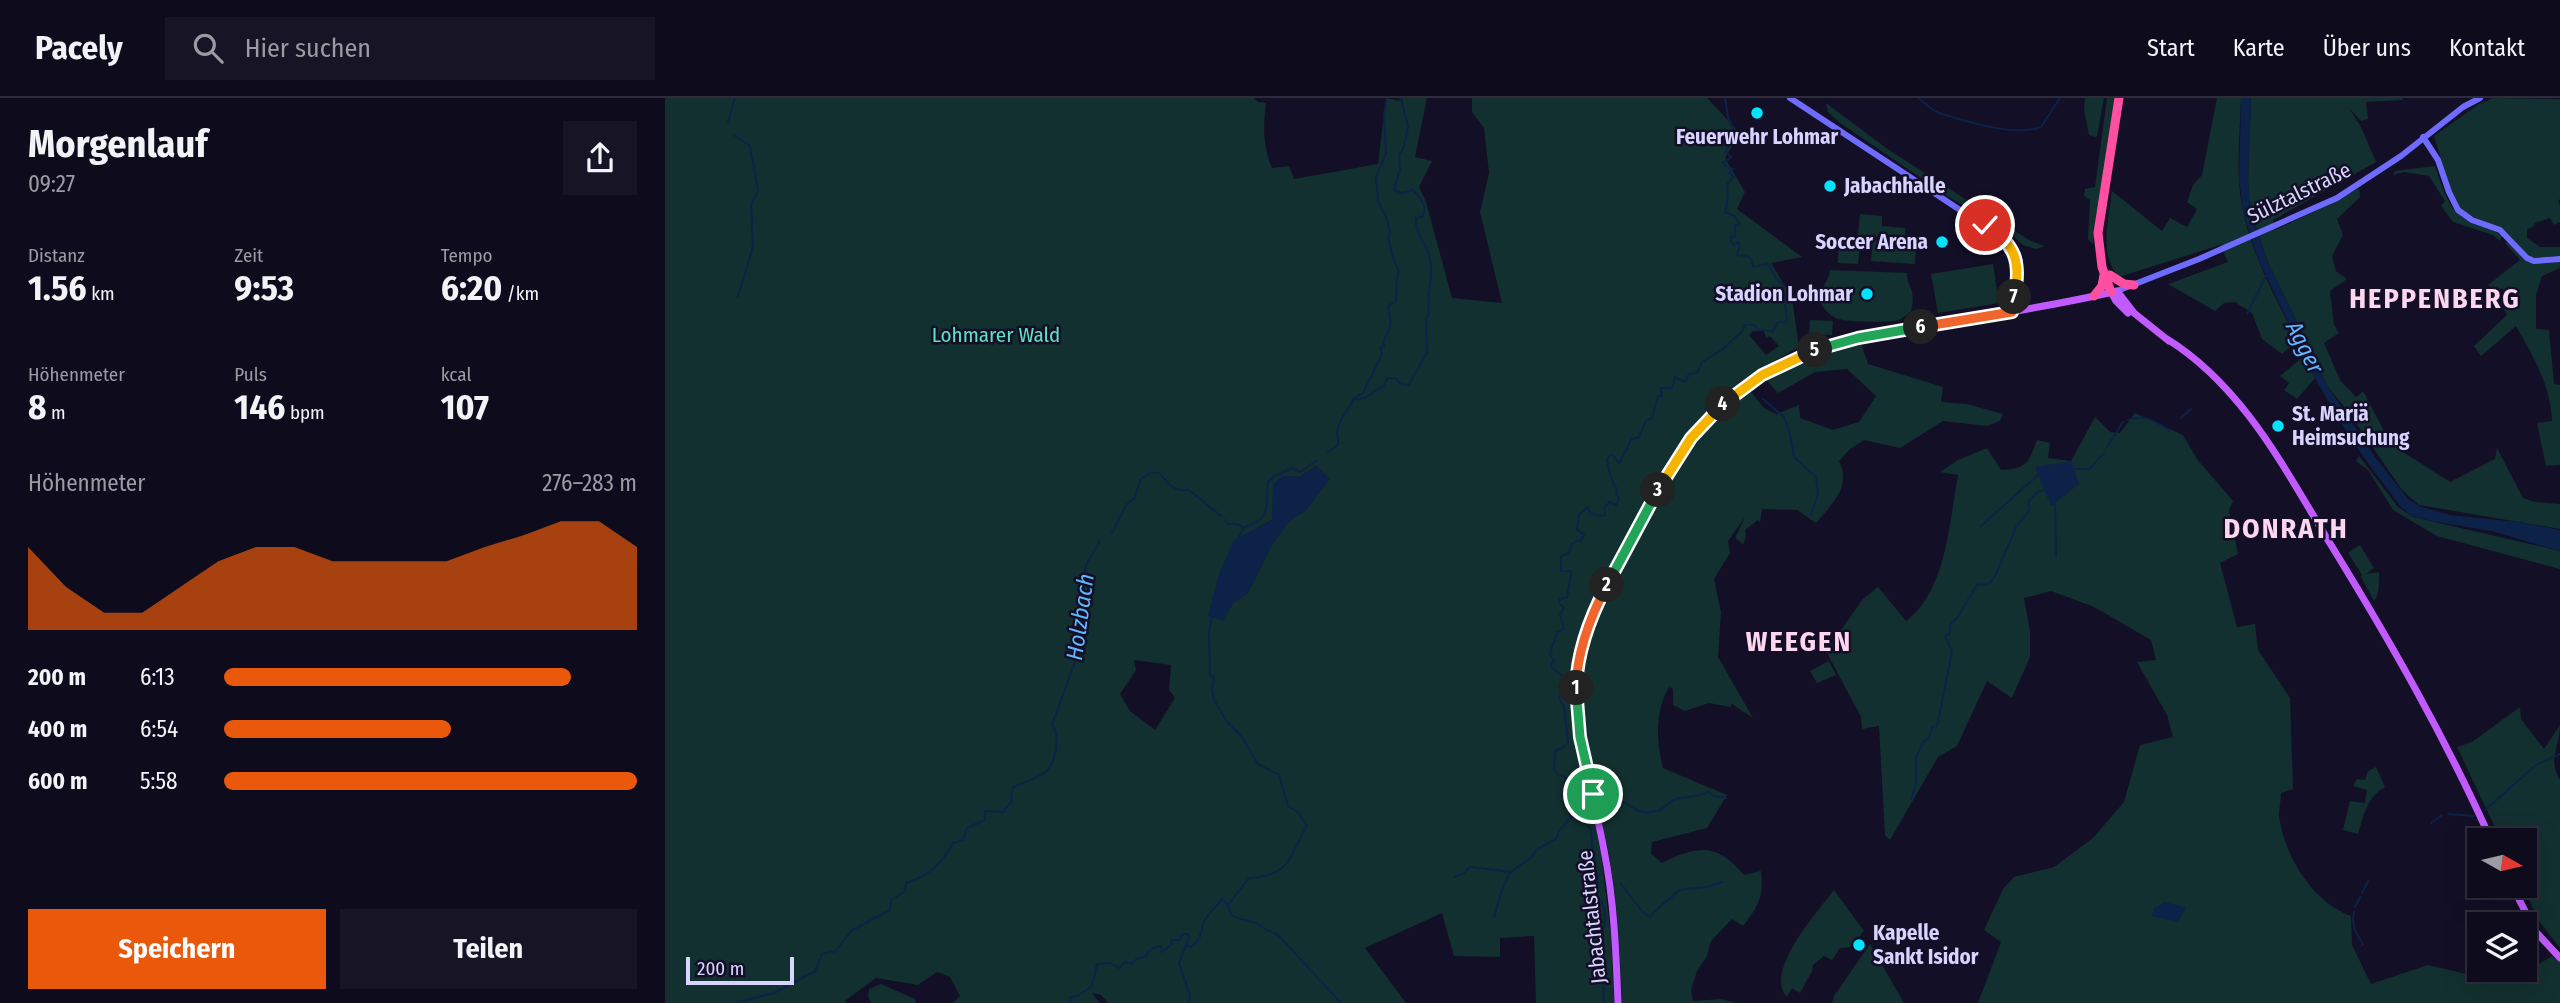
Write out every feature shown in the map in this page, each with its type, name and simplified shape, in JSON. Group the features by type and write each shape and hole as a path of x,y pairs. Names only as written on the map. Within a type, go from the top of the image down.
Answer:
{"highway":[{"path":"2114,291 2107,274 2102,233 2120,99"},
{"path":"2107,274 2119,282 2134,285"},
{"path":"2094,296 2107,274"}],"main road":[{"path":"1790,98 1995,231 2010,244 2018,254 2021,271 2015,312"},
{"name":"Sülztalstraße","path":"2114,291 2222,250 2323,205 2356,187 2463,107 2480,98"},
{"path":"2423,137 2438,160 2458,211 2472,220 2500,230 2534,261 2560,259"},
{"path":"2010,244 2017,265 2015,312"},
{"path":"2134,285 2127,295 2131,307 2166,338"},
{"path":"2114,291 2118,304"},
{"path":"2114,291 2134,313 2217,378 2246,410 2416,687 2485,828"},
{"name":"Jabachtalstraße","path":"1618,1003 1616,937 1611,894 1580,737 1576,698 1577,671 1586,631 1595,608 1654,497 1691,438 1713,414 1758,378 1783,363 1818,349 1858,338 2034,309 2114,291"},
{"path":"2094,296 2118,304 2166,338"},
{"path":"2019,298 2034,309"},
{"path":"2518,898 2536,932 2560,958"}],"green space":[{"name":"Lohmarer Wald","path":"665,98 1254,98 1258,102 1266,103 1264,136 1272,168 1289,166 1294,179 1378,164 1386,98 1399,101 1400,98 1427,98 1415,157 1432,161 1419,187 1426,202 1452,298 1502,303 1480,212 1489,173 1484,128 1472,112 1472,98 1707,98 1740,133 1725,158 1745,192 1737,209 1802,257 1771,263 1792,298 1799,347 1757,371 1724,396 1690,429 1646,502 1591,606 1574,659 1573,708 1601,854 1611,936 1614,1003 1536,1003 1534,936 1500,938 1500,957 1454,956 1442,913 1365,948 1406,1003 1108,1003 1101,995 1092,993 1100,1003 953,1003 960,996 950,977 937,972 918,985 876,978 845,1001 847,1003 665,1003","holes":["1753,331 1764,331 1766,338 1770,336 1779,346 1766,355 1749,335","1316,466 1329,479 1306,510 1289,521 1273,543 1247,594 1234,602 1234,541 1272,520 1283,476 1300,477","1134,660 1171,665 1169,690 1175,698 1155,730 1130,711 1120,694 1136,670"]},
{"path":"2085,98 2104,98 2095,137 2089,135 2084,110"},
{"path":"2107,98 2115,98 2093,244 2088,239 2090,200 2084,196 2085,189 2095,187"},
{"path":"2217,98 2241,98 2239,169 2243,211 2259,261 2297,341 2282,354 2262,339 2252,313 2235,302 2224,303 2215,311 2168,284 2228,262 2220,245 2119,277 2109,258 2107,224 2112,191 2162,231 2170,218 2187,227 2197,209 2187,202 2193,185 2202,175"},
{"path":"2251,98 2403,98 2366,102 2368,119 2361,121 2349,108 2361,127 2376,162 2273,220 2275,230 2359,188 2360,197 2337,219 2343,235 2332,256 2336,271 2347,279 2330,291 2334,325 2339,333 2324,343 2340,380 2356,397 2363,391 2383,429 2397,448 2450,482 2495,459 2497,448 2523,498 2534,502 2560,504 2560,529 2419,505 2402,490 2350,414 2328,387 2268,262 2250,210 2248,180"},
{"path":"2493,98 2560,99 2560,222 2554,225 2550,218 2535,223 2527,229 2527,238 2540,247 2560,247 2560,257 2540,259 2529,256 2509,235 2461,210 2451,192 2434,136 2479,104"},
{"path":"1826,103 1889,150 2029,240 2045,246 2036,249 2023,245 1949,197 1840,123 1828,112"},
{"path":"2435,166 2447,198 2456,212 2502,236 2500,241 2493,235 2453,222 2441,206 2445,201 2429,176 2404,172 2393,175 2395,171"},
{"path":"1860,214 1882,216 1882,226 1905,228 1905,239 1858,235"},
{"path":"1873,240 1916,243 1915,264 1871,261"},
{"path":"2508,242 2526,259 2560,261 2560,268 2542,276 2536,295 2536,329 2549,330 2554,384 2560,385 2560,465 2546,466 2537,423 2552,421 2551,408 2540,372 2516,326 2481,356 2474,346 2507,315 2502,305 2509,299 2502,288 2494,292 2488,285 2520,260 2505,243"},
{"path":"1839,243 1860,245 1858,264 1838,263"},
{"path":"1993,264 1999,303 1938,313 1931,274"},
{"name":"Stadion Lohmar","path":"1830,270 1907,273 1913,297 1911,311 1902,319 1893,321 1836,318 1829,314 1821,300"},
{"path":"1810,320 1833,321 1832,335 1809,334"},
{"path":"1861,343 1868,364 1943,387 1941,402 1967,404 2003,414 2000,421 1987,426 1943,421 1900,448 1864,440 1850,449 1839,461 1842,487 1834,502 1816,523 1797,510 1762,509 1760,522 1758,520 1745,530 1743,544 1735,538 1745,517 1728,541 1730,553 1714,579 1721,612 1718,657 1753,718 1732,704 1730,707 1709,703 1685,711 1673,705 1673,689 1669,687 1661,706 1658,726 1663,768 1727,795 1707,828 1652,842 1651,854 1662,863 1686,853 1706,850 1725,857 1744,875 1761,871 1762,888 1757,906 1743,926 1732,919 1711,941 1691,990 1693,1001 1721,999 1737,1003 1622,1003 1613,878 1588,762 1581,712 1582,661 1592,627 1609,588 1647,517 1679,463 1702,432 1750,391 1764,408 1776,414 1799,405 1800,418 1833,430 1859,422 1876,396 1847,369 1815,372 1778,393 1766,380 1812,357"},
{"path":"2304,356 2315,378 2297,399 2284,390 2289,383 2280,376"},
{"path":"2135,413 2183,435 2197,459 2233,501 2229,510 2238,554 2220,563 2237,627 2255,624 2258,650 2290,698 2293,789 2281,793 2279,816 2282,831 2294,861 2312,888 2324,900 2351,916 2352,945 2371,984 2428,965 2467,974 2467,982 2537,982 2537,965 2552,956 2560,962 2560,1003 1978,1003 2001,942 1984,930 2003,889 2014,877 2054,867 2093,838 2124,802 2140,745 2173,737 2167,715 2137,662 2156,660 2151,640 2094,607 2051,591 2024,598 2030,631 2030,657 2012,698 1987,681 1957,746 1938,757 1890,840 1885,835 1879,726 1862,729 1861,717 1826,651 1863,599 1878,587 1906,621 1920,608 1938,574 1944,554 1958,475 1940,472 1958,460 1987,448 2001,470 2016,468 2029,459 2037,440 2050,443 2048,458 2071,461 2095,417 2110,432 2120,433"},
{"path":"2359,456 2398,507 2413,517 2560,551 2560,569 2437,536 2393,510 2368,470 2356,461"},
{"path":"2360,545 2374,568 2366,574 2379,572 2378,591 2374,601 2348,553"},
{"path":"1829,661 1836,675 1817,683 1810,671"},
{"path":"2520,707 2521,719 2544,749 2560,725 2554,759 2560,780 2560,948 2538,920 2537,912 2534,912 2528,898 2537,898 2537,828 2495,828 2457,747 2472,742"},
{"path":"2376,767 2385,787 2370,801 2358,834 2343,830 2350,801 2365,803 2367,790 2353,786 2357,779 2365,780 2368,771"},
{"path":"1834,890 1864,931 1851,947 1840,948 1832,960 1824,956 1813,965 1800,993 1792,988 1787,997 1781,986 1787,958 1806,926"},
{"path":"1870,944 1904,1003 1832,1003 1834,996"},
{"path":"881,984 915,999 916,1003 871,1003 868,997 869,989"}],"water":[{"name":"Agger","path":"2241,98 2251,98 2248,180 2250,210 2268,262 2328,387 2378,461 2408,499 2421,507 2450,515 2519,522 2560,530 2560,551 2491,531 2412,516 2402,508 2370,466 2315,378 2258,259 2243,212 2239,179"},
{"path":"2071,461 2079,484 2051,506 2035,467"},
{"path":"1316,466 1330,479 1306,510 1289,522 1273,543 1247,594 1234,602 1223,621 1208,616 1219,574 1234,540 1272,520 1273,484 1283,476 1300,477"},
{"path":"2165,902 2186,908 2178,922 2152,916 2154,908"}],"waterway":[{"path":"728,122 735,98"},
{"path":"1354,398 1363,393 1382,354 1380,348 1384,347 1383,341 1390,324 1388,306 1396,301 1399,271 1388,237 1390,231 1387,219 1378,201 1376,177 1386,153 1384,114 1387,98"},
{"path":"1353,399 1366,397 1384,386 1387,378 1395,378 1401,384 1409,385 1427,352 1426,319 1429,314 1431,266 1417,230 1416,218 1422,217 1425,210 1421,199 1413,190 1402,193 1394,190 1400,169 1399,155 1404,147 1408,126 1401,98"},
{"path":"1572,792 1564,776 1558,775 1554,769 1555,751 1568,742 1564,706 1559,699 1560,693 1565,690 1565,678 1551,667 1554,662 1550,654 1557,632 1564,629 1560,615 1564,608 1559,600 1567,597 1571,574 1570,571 1561,571 1561,557 1569,552 1571,545 1581,541 1584,535 1577,529 1579,515 1588,507 1590,514 1605,516 1605,506 1610,502 1616,505 1619,498 1607,460 1610,455 1620,462 1631,440 1639,437 1646,421 1652,418 1658,396 1662,396 1661,388 1672,388 1675,377 1685,382 1689,374 1697,373 1702,362 1723,349 1745,325 1773,331 1778,322 1786,322 1787,319 1782,283 1777,280 1768,264 1753,267 1752,260 1747,256 1737,255 1740,244 1738,242 1734,245 1731,241 1731,237 1735,236 1735,225 1739,224 1735,216 1725,212 1727,184 1734,177 1729,173 1733,169 1723,163 1731,157 1726,152 1734,131 1728,117 1725,98"},
{"path":"1919,98 1939,113 1992,127 2019,130 2041,127 2060,98"},
{"path":"734,135 750,146 758,191 751,205 753,246 738,297"},
{"path":"2247,314 2267,274"},
{"path":"1763,399 1784,417 1794,457 1816,477 1818,494 1811,515"},
{"path":"1328,452 1338,445 1339,424 1353,400"},
{"path":"2181,418 2191,409"},
{"path":"2128,420 2144,418 2169,430"},
{"path":"2107,447 2123,422"},
{"path":"2074,469 2089,469 2104,453"},
{"path":"1238,538 1245,527 1264,515 1268,482 1273,477 1292,468 1300,472 1316,461"},
{"name":"Holzbach","path":"1112,533 1126,505 1134,499 1141,479 1150,473 1159,473 1175,488 1189,490 1221,516"},
{"path":"1981,526 2038,475"},
{"path":"1911,799 1916,784 1916,758 1923,742 1929,738 1932,727 1937,726 1952,652 1945,636 1950,633 1950,625 1977,585 1989,584 1995,576 2017,525 2030,510 2028,502 2036,493 2045,489"},
{"path":"2055,503 2056,557"},
{"name":"Holzbach","path":"1225,520 1228,524 1242,527"},
{"name":"Holzbach","path":"735,1003 774,993 815,971 822,954 836,951 851,931 890,910 891,900 905,891 906,883 934,868 953,843 963,840 967,828 985,820 985,811 1003,812 1012,801 1013,787 1048,770 1055,756 1056,733 1052,725 1077,656 1073,637 1077,632 1086,565 1100,541"},
{"path":"1070,1003 1070,998 1092,986 1097,964 1111,963 1119,968 1125,962 1131,964 1156,947 1161,946 1162,952 1172,944 1171,940 1179,940 1183,934 1187,934 1189,938 1186,945 1191,947 1199,939 1205,919 1222,899 1228,905 1249,878 1273,873 1287,863 1307,826 1299,813 1288,806 1279,775 1258,764 1242,737 1228,723 1215,702 1212,691 1214,678 1210,675 1209,632 1212,616"},
{"path":"2485,810 2536,765 2560,754"},
{"path":"1599,795 1621,801 1643,812 1660,810 1676,799 1709,792 1714,796 1726,798"},
{"path":"1586,795 1576,798 1579,806 1584,809 1587,825 1591,829 1594,870 1598,876 1597,891 1592,889 1590,894 1593,899 1601,900 1605,913 1602,954 1595,969 1603,982 1604,1003"},
{"path":"1454,877 1470,867 1511,872 1534,855 1536,850 1556,839 1559,831 1580,807"},
{"path":"2449,814 2474,816"},
{"path":"2431,823 2442,815"},
{"path":"1494,917 1510,873"},
{"path":"2362,893 2368,881"},
{"path":"1621,884 1650,917 1679,890 1707,887 1722,882"},
{"path":"2355,907 2360,897"},
{"path":"1228,905 1233,916 1254,922 1267,930"},
{"path":"2354,912 2354,925 2363,944 2361,946"},
{"path":"1268,930 1278,935 1341,1003"},
{"path":"1186,945 1179,963 1190,995 1189,1003"}],"place":[{"name":"Feuerwehr Lohmar","path":"1757,113"},
{"name":"Jabachhalle","path":"1830,186"},
{"name":"Soccer Arena","path":"1942,242"},
{"name":"Stadion Lohmar","path":"1867,294"},
{"name":"St. Mariä Heimsuchung","path":"2278,426"},
{"name":"Kapelle Sankt Isidor","path":"1859,945"}],"district":[{"name":"HEPPENBERG","path":"2435,298"},
{"name":"DONRATH","path":"2286,528"},
{"name":"WEEGEN","path":"1799,641"}],"route":[{"path":"1593,794 1580,737 1576,684 1579,657 1595,608 1673,464 1705,422 1739,391 1762,375 1808,352 1858,338 2012,312 2017,265 2010,244 1985,225"}]}
